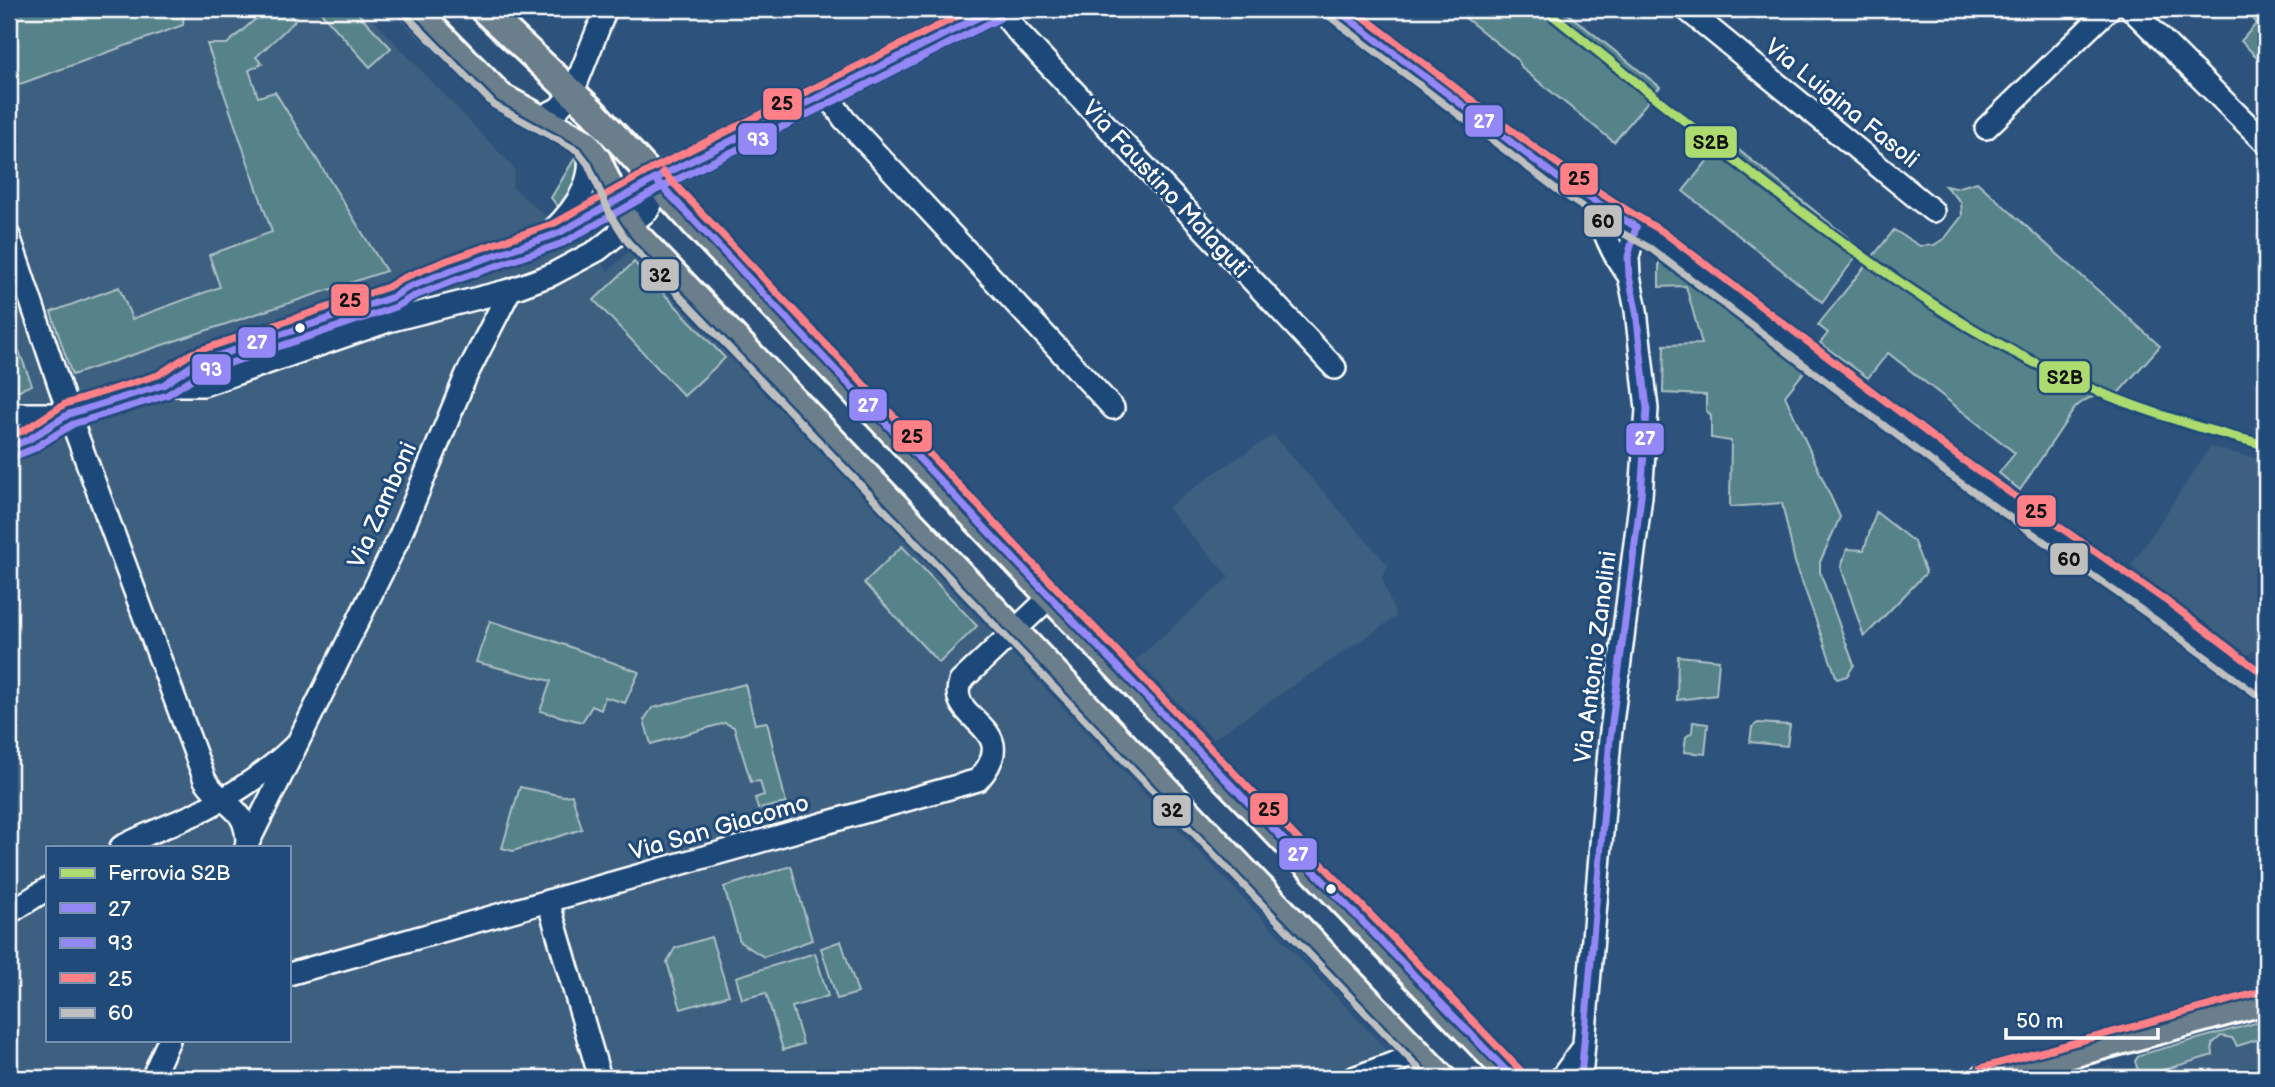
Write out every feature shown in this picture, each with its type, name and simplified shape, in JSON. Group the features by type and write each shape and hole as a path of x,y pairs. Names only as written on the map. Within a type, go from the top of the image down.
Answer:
{"main road":[{"path":"414,9 501,97 575,135 585,143 604,171 615,201 629,226 1442,1078"},
{"path":"483,9 573,92 1050,597 1513,1078"},
{"name":"Via Faustino Malaguti","path":"655,179 997,9"},
{"path":"1984,1078 2266,1001"}],"street":[{"path":"540,118 559,108 573,92 606,9"},
{"name":"Via Faustino Malaguti","path":"997,9 1335,368"},
{"path":"1336,9 1595,203 1656,239 1954,466 2159,609 2266,689"},
{"name":"Via Luigina Fasoli","path":"1686,9 1933,211"},
{"path":"1986,128 2109,9"},
{"path":"2131,9 2266,143"},
{"path":"826,93 844,119 1113,408"},
{"path":"537,241 561,222 588,178 591,158 585,143"},
{"path":"9,447 28,440 69,414 163,385 196,363 393,297 407,288 452,270 559,233 655,179"},
{"path":"163,385 203,385 400,318 510,290 580,261 648,210 653,201 655,179"},
{"name":"Via Antonio Zanolini","path":"1595,203 1614,257 1629,276"},
{"name":"Via Antonio Zanolini","path":"1581,1078 1610,739 1641,496 1647,409 1636,310 1629,276 1628,257 1636,228"},
{"path":"9,236 69,414 205,780 230,803 244,821 247,831 246,846"},
{"name":"Via Zamboni","path":"247,846 400,538 466,376 510,290"},
{"path":"393,297 478,297"},
{"path":"9,417 19,414 69,414"},
{"path":"1015,630 1050,597"},
{"name":"Via San Giacomo","path":"290,974 978,780 990,767 995,751 990,736 964,707 957,690 960,682 1015,630"},
{"name":"Via Zamboni","path":"123,846 196,813 257,779 300,740"},
{"path":"9,913 46,890"},
{"path":"548,901 600,1078"},
{"path":"152,1078 168,1042"},
{"path":"1560,1078 1585,1046"},
{"path":"1353,1078 1417,1052"}],"shaded area":[{"path":"9,9 363,9 515,169 512,187 609,270 631,250 1398,1062 1353,1078 9,1078"},
{"path":"1273,435 1388,565 1382,578 1396,617 1213,739 1136,660 1229,577 1167,508"},
{"path":"2210,447 2266,461 2266,645 2246,655 2131,566"},
{"path":"2266,1020 2266,1078 2061,1078 2108,1066 2112,1066 2114,1072 2136,1067 2135,1061 2139,1055"}],"green space":[{"path":"9,9 184,9 183,25 9,88"},
{"path":"267,9 285,9 295,21 256,57 262,64 249,70 258,97 275,92 386,271 72,375 51,312 119,287 132,319 220,287 209,255 272,232 207,44 227,44"},
{"path":"318,9 354,9 391,48 370,67"},
{"path":"1454,9 1562,9 1660,87 1614,142"},
{"path":"2244,9 2266,9 2266,67 2241,41 2257,23"},
{"path":"1725,139 1862,249 1822,302 1683,191"},
{"path":"579,151 574,182 560,209 551,198"},
{"path":"1977,182 2160,346 2112,400 2092,397 2075,408 2020,490 1999,473 2015,453 1888,353 1868,378 1820,343 1828,333 1818,325 1894,230 1920,246 1934,245 1945,238 1962,216 1961,202 1945,186 1956,188"},
{"path":"1659,257 1714,295 1807,368 1785,396 1840,517 1820,562 1820,572 1854,665 1847,676 1837,679 1795,562 1782,503 1730,507 1731,441 1711,438 1711,416 1706,410 1706,395 1663,393 1664,345 1702,344 1686,286 1659,287"},
{"path":"634,262 725,358 684,396 594,300"},
{"path":"14,338 32,385 9,394 9,340"},
{"path":"1876,512 1914,542 1926,573 1864,637 1841,567 1847,549 1864,550"},
{"path":"902,546 977,626 939,663 864,583"},
{"path":"490,621 639,672 625,703 605,697 601,710 592,706 582,722 540,711 551,681 476,662"},
{"path":"1678,656 1719,660 1716,695 1677,700"},
{"path":"745,684 755,724 767,722 786,803 758,809 755,798 764,795 760,781 751,782 734,727 725,723 651,744 644,720 652,708"},
{"path":"1693,722 1708,724 1705,754 1684,752 1686,737 1692,732"},
{"path":"1758,723 1790,725 1787,746 1750,742 1752,727"},
{"path":"520,787 563,796 572,795 582,829 513,851 502,848"},
{"path":"791,866 812,940 764,957 740,942 724,887"},
{"path":"711,937 729,995 681,1009 667,962 675,948"},
{"path":"841,941 858,993 837,999 821,948"},
{"path":"815,953 828,996 792,1007 803,1044 783,1050 766,993 742,999 736,977"},
{"path":"2266,1020 2266,1037 2237,1046 2232,1038 2221,1036 2212,1044 2213,1055 2140,1077 2135,1061 2139,1055"}],"rail line":[{"name":"S2B","path":"1545,9 1799,210 1901,283 1968,326 2014,352 2106,395 2169,418 2266,445"}],"transit line":[{"name":"25","path":"9,436 23,431 65,404 158,375 192,353 388,287 448,260 555,223 650,170 972,9"},
{"name":"27","path":"9,447 28,440 69,414 163,385 196,363 393,297 407,288 452,270 559,233 655,179 995,9"},
{"name":"27","path":"1336,9 1561,180 1636,227"},
{"name":"25","path":"1353,9 1543,153 1662,231 1960,458 2165,600 2266,676"},
{"name":"32","path":"407,16 494,105 578,151 588,164 611,216 628,242 1428,1078"},
{"name":"60","path":"1330,17 1555,188 1613,228 1650,248 1948,474 2260,697"},
{"name":"93","path":"13,457 33,449 73,424 167,395 201,373 396,307 412,297 456,280 563,243 660,188 1000,18"},
{"name":"25","path":"663,172 1040,571 1521,1071"},
{"name":"27","path":"655,179 1032,578 1513,1078"},
{"name":"27","path":"1581,1078 1610,739 1641,496 1647,409 1636,310 1629,276 1628,257 1636,227"},
{"name":"25","path":"1981,1068 2263,991"}]}
